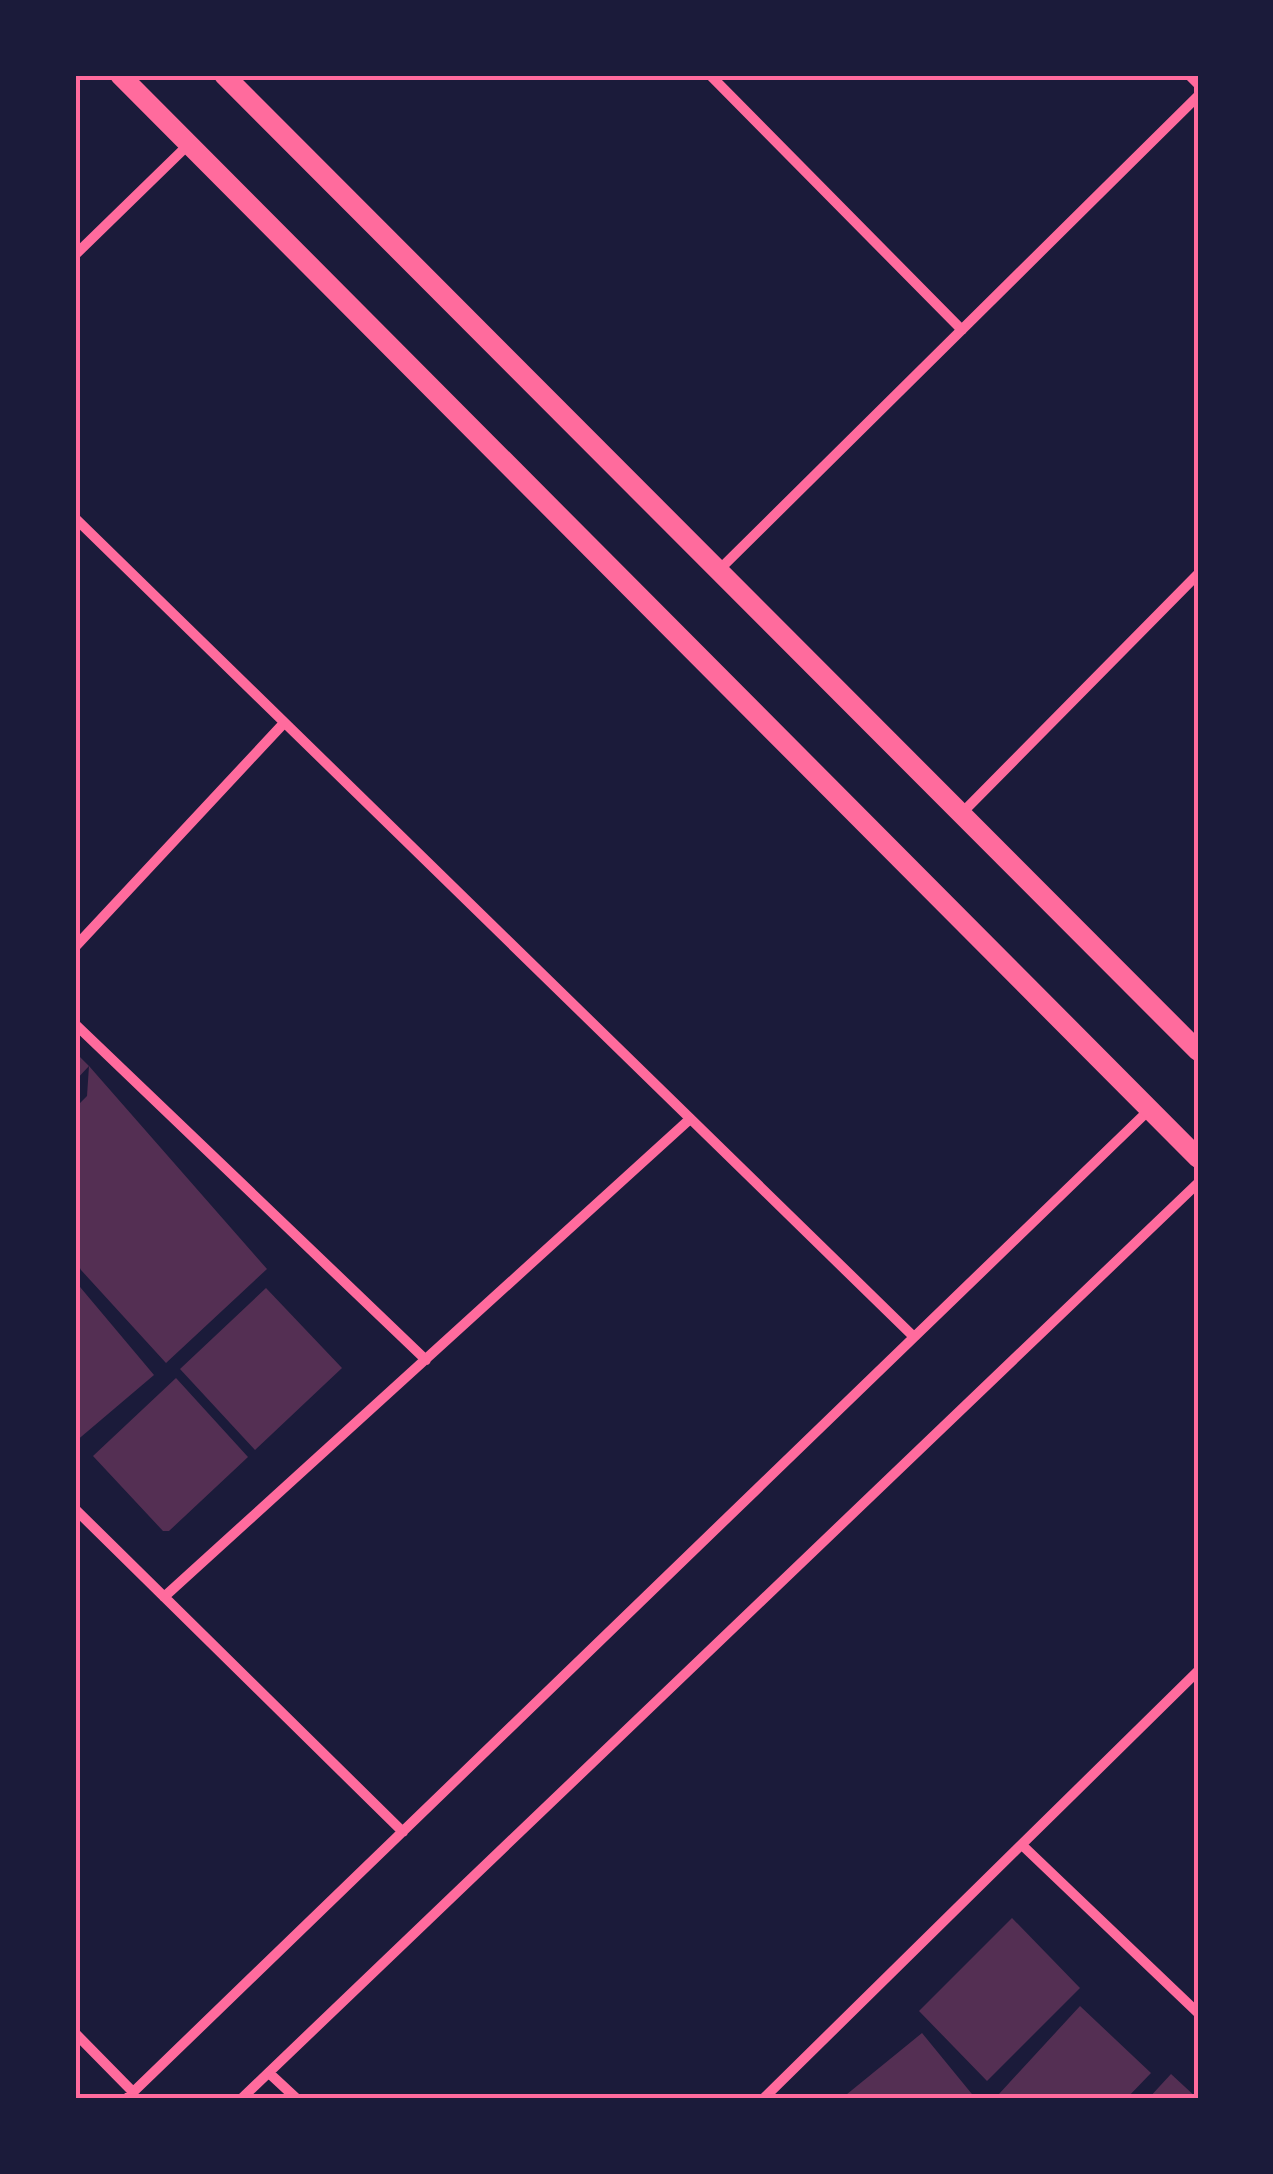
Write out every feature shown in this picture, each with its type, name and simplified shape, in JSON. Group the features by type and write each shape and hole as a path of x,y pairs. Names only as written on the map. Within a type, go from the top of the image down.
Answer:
{"main road":[{"path":"120,75 1198,1158"},
{"path":"224,75 1198,1051"}],"street":[{"path":"710,75 962,330"},
{"path":"1190,75 1198,84"},
{"path":"718,570 1198,96"},
{"path":"75,255 189,144"},
{"path":"75,518 914,1337"},
{"path":"961,814 1198,574"},
{"path":"75,947 284,722"},
{"path":"75,1024 426,1360"},
{"path":"75,2033 130,2096 1150,1109"},
{"path":"164,1597 690,1119"},
{"path":"241,2099 1198,1183"},
{"path":"75,1510 402,1832"},
{"path":"768,2097 1198,1671"},
{"path":"1022,1845 1198,2013"},
{"path":"269,2072 297,2099"}],"building":[{"path":"75,1052 89,1066 75,1081"},
{"path":"89,1066 267,1269 166,1363 75,1259 75,1108 87,1096"},
{"path":"75,1281 154,1375 75,1442"},
{"path":"266,1288 342,1368 255,1450 180,1369"},
{"path":"176,1378 248,1457 169,1531 163,1531 93,1456"},
{"path":"1012,1918 1080,1988 987,2081 919,2011"},
{"path":"1080,2006 1151,2073 1126,2099 1004,2099 999,2094"},
{"path":"922,2033 976,2099 841,2099"},
{"path":"1171,2074 1198,2099 1148,2099"}]}
